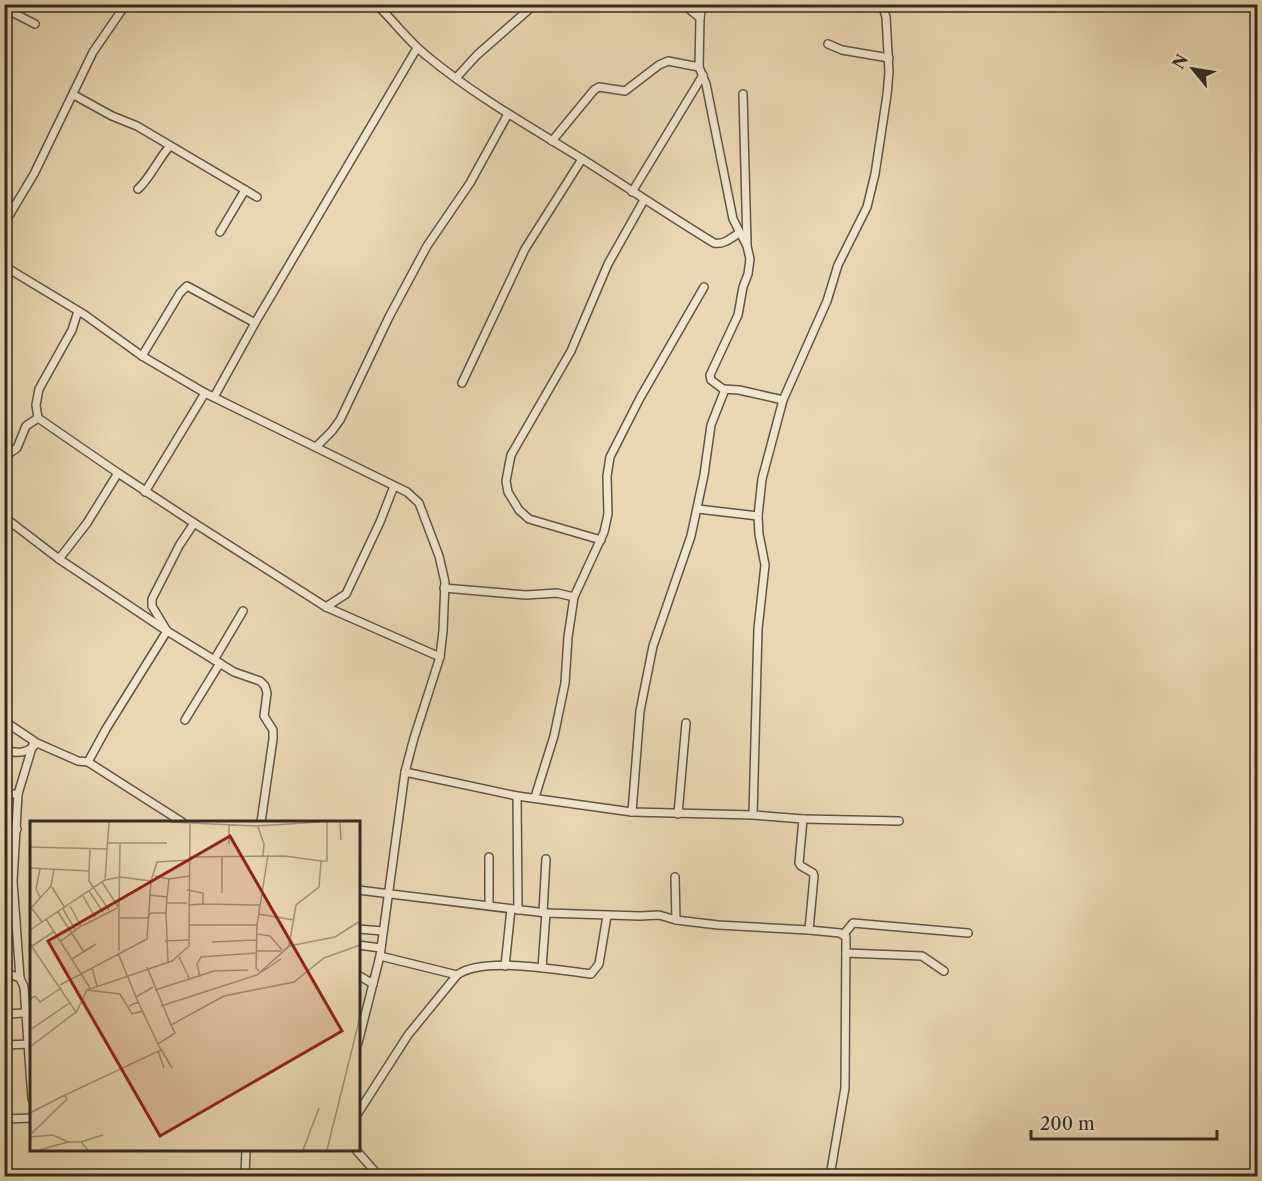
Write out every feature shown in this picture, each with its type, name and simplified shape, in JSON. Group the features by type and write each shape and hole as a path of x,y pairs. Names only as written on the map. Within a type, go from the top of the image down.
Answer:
{"street":[{"path":"4,224 34,174 93,52 126,4"},
{"path":"376,4 417,48 456,78 508,114 644,200 714,243 726,242 740,233"},
{"path":"456,78 477,55 535,4"},
{"path":"683,4 700,18"},
{"path":"702,4 699,67 703,75 733,219 747,246"},
{"path":"753,815 758,629 765,565 758,516 762,478 783,400 827,301 838,265 867,207 875,174 887,95 889,58 882,4"},
{"path":"4,8 35,24"},
{"path":"828,44 842,50 889,58"},
{"path":"214,398 255,323 417,48"},
{"path":"552,141 594,90 599,87 625,91 659,65 668,61 678,61 699,67"},
{"path":"632,192 703,75"},
{"path":"744,94 747,246 750,259 748,274 742,287 738,315 710,375 711,380 723,389 739,390 783,400"},
{"path":"74,95 112,116 137,126 257,197"},
{"path":"316,447 340,420 389,317 427,246 470,183 508,114"},
{"path":"138,189 170,146"},
{"path":"462,383 525,249 582,159"},
{"path":"220,232 245,190"},
{"path":"601,540 529,519 519,510 508,492 506,481 511,455 571,351 608,264 644,200"},
{"path":"4,266 78,311 142,356 205,393 407,492 419,503 439,556 444,588 443,631 440,657 405,772 381,952 360,1035"},
{"path":"142,356 180,293 188,286 255,323"},
{"path":"535,797 554,736 565,683 568,637 574,597 601,540 608,514 607,476 610,457 645,388 704,287"},
{"path":"78,311 72,330 39,389 36,405 38,418 145,492 326,607 440,657"},
{"path":"632,812 640,711 653,646 691,536 698,508 711,425 723,389"},
{"path":"145,492 205,393"},
{"path":"4,457 18,448 26,426 38,418"},
{"path":"59,559 87,523 117,473"},
{"path":"326,607 346,594 380,522 394,486"},
{"path":"698,508 758,516"},
{"path":"4,517 59,559 167,631 234,672 260,681 266,689 264,716 273,730 261,821"},
{"path":"167,631 152,606 152,599 194,523"},
{"path":"444,588 526,595 557,593 574,597"},
{"path":"185,720 243,611"},
{"path":"88,762 167,631"},
{"path":"4,721 34,741 18,794 13,881 20,978 24,987 30,1044 4,1045"},
{"path":"678,814 686,723"},
{"path":"4,751 22,753 31,750 37,743 78,761 88,762 180,821"},
{"path":"405,772 517,796 632,812 899,821"},
{"path":"4,794 18,794"},
{"path":"505,966 515,909 517,796"},
{"path":"803,819 799,863 814,876 809,930"},
{"path":"4,830 17,829"},
{"path":"489,857 489,905"},
{"path":"542,968 546,859"},
{"path":"675,877 676,920"},
{"path":"4,878 13,881"},
{"path":"360,890 544,912 607,916 659,915 718,926 844,934"},
{"path":"360,1110 408,1035 457,975 466,969 505,966 591,974 599,964 607,916"},
{"path":"844,934 853,924 968,933"},
{"path":"360,929 384,931"},
{"path":"830,1176 845,1088 846,938 844,934"},
{"path":"360,946 457,975"},
{"path":"846,953 922,956 944,971"},
{"path":"4,972 20,978"},
{"path":"360,976 373,984"},
{"path":"360,1002 368,1004"},
{"path":"4,1014 26,1013"},
{"path":"4,1119 30,1118"},
{"path":"245,1176 246,1151"},
{"path":"358,1151 379,1176"}]}
